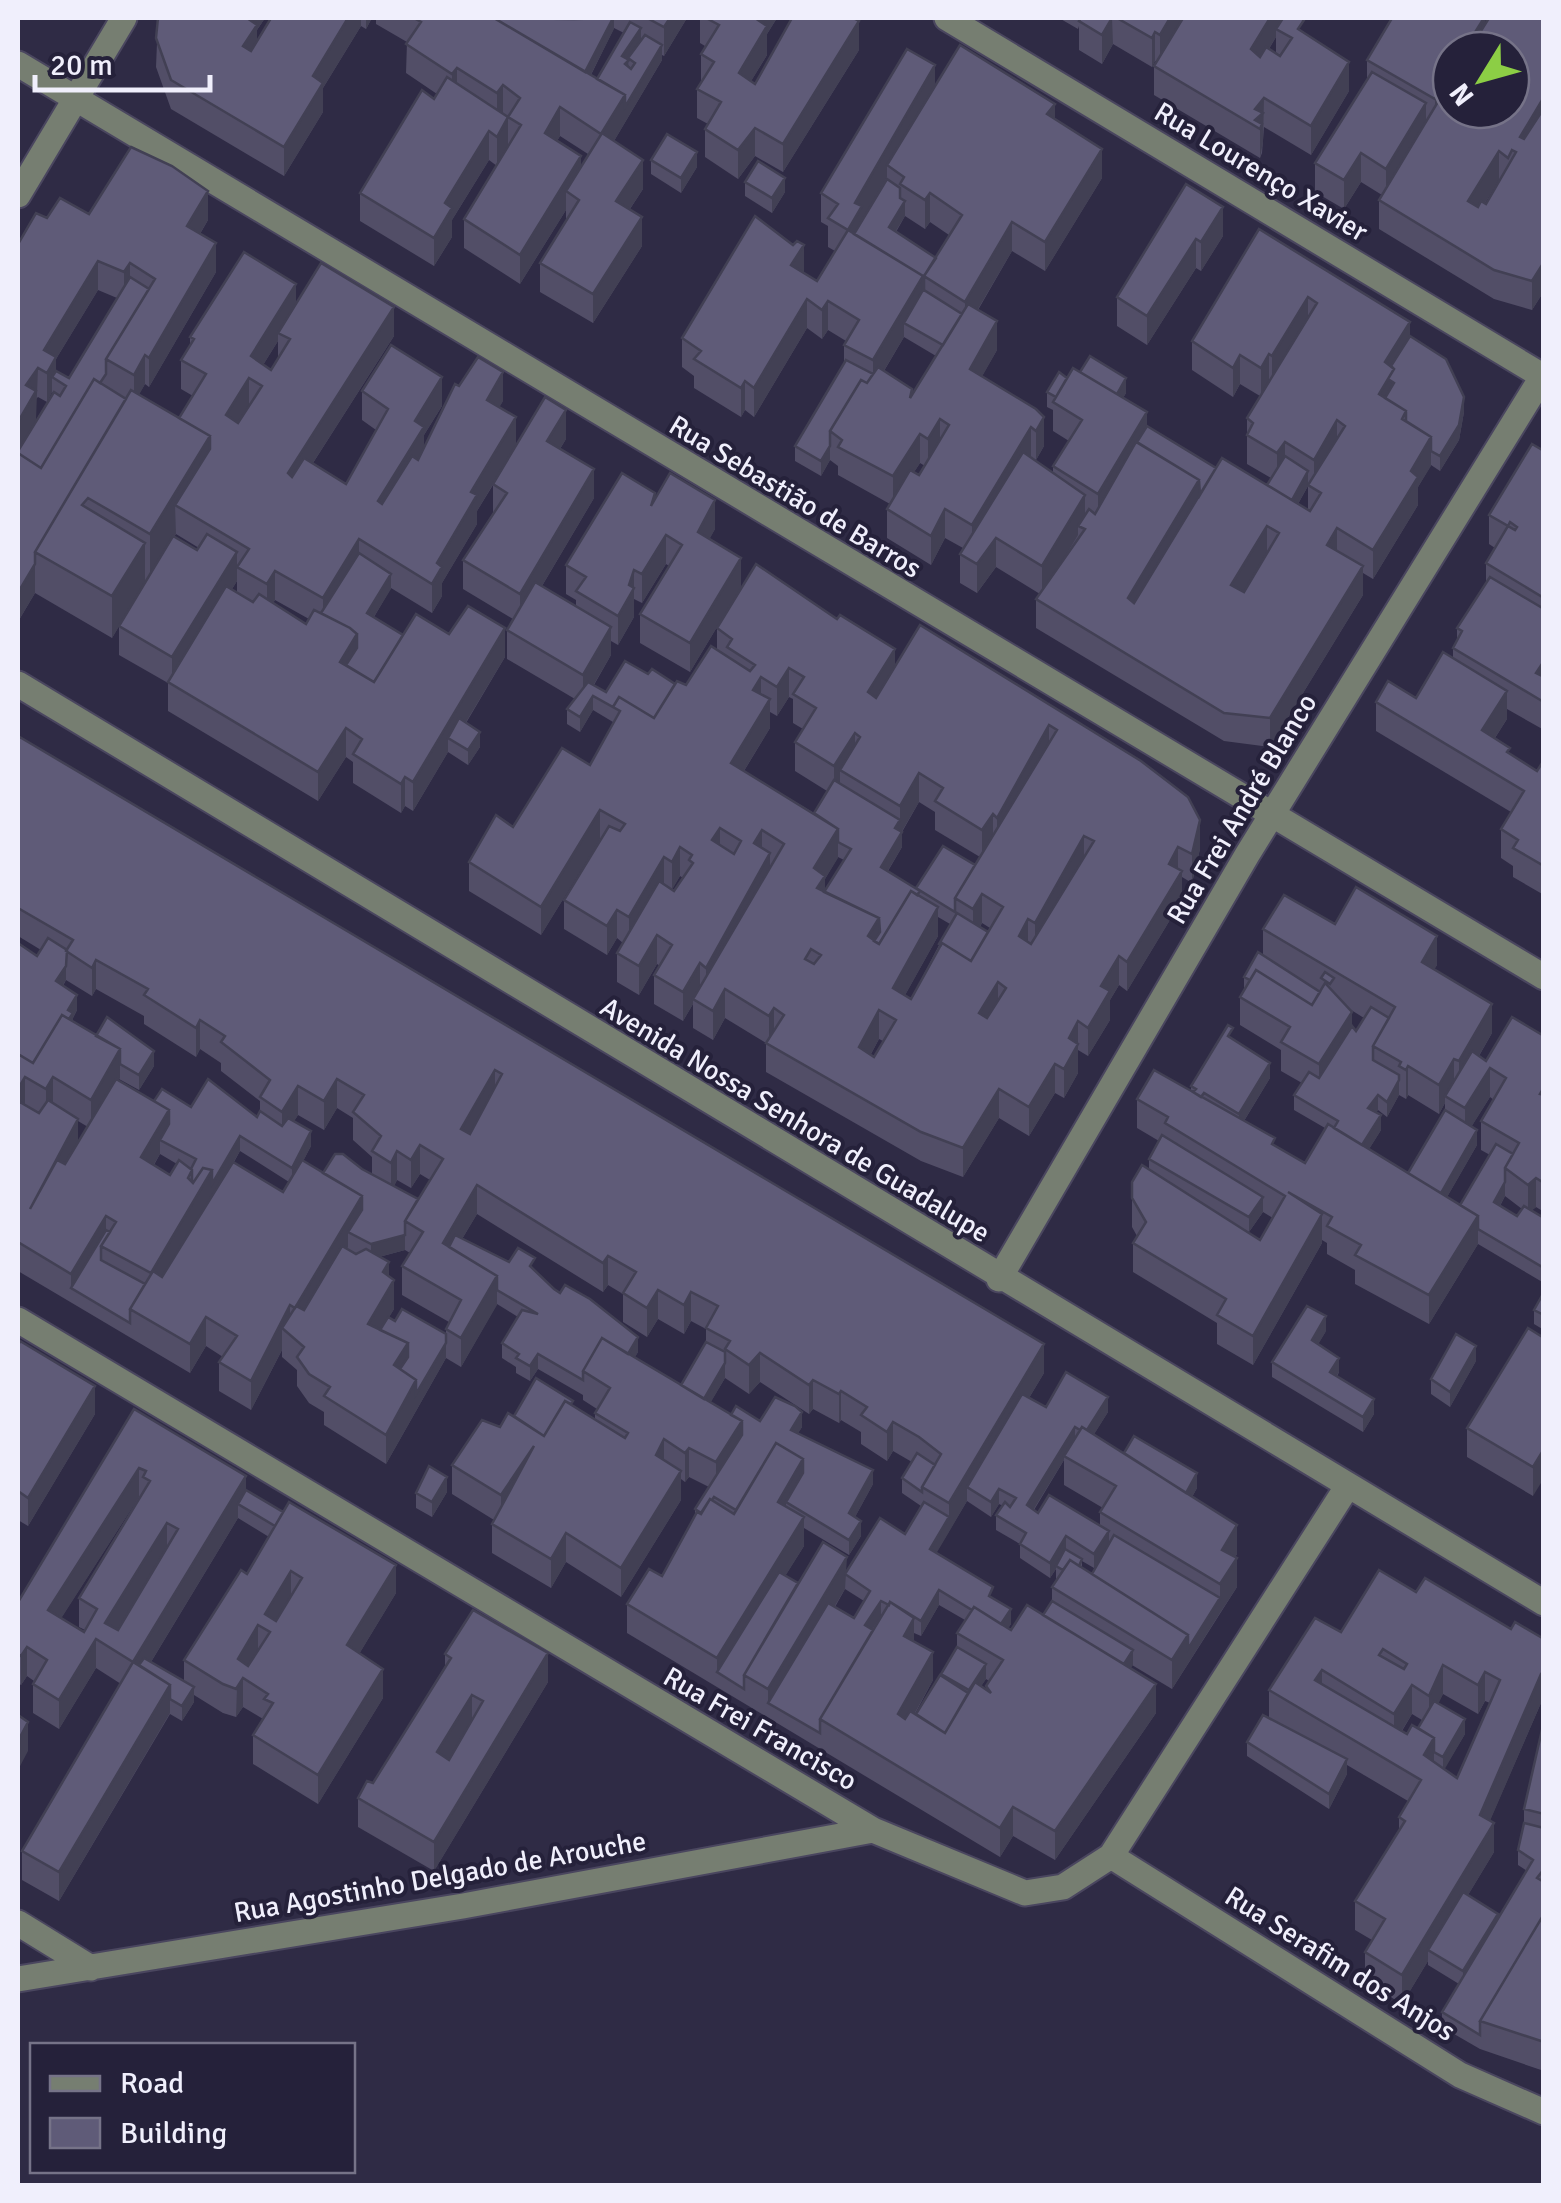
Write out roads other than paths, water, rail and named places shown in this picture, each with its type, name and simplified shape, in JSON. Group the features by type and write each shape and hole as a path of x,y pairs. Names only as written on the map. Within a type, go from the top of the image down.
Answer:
{"street":[{"path":"18,195 124,18"},
{"name":"Rua Lourenço Xavier","path":"947,18 1543,376"},
{"name":"Rua Sebastião de Barros","path":"18,64 1544,977"},
{"name":"Rua Frei André Blanco","path":"999,1279 1271,817 1543,376"},
{"name":"Avenida Nossa Senhora de Guadalupe","path":"18,684 999,1279 1544,1603"},
{"name":"Rua Frei Francisco","path":"18,1320 873,1830 1025,1894 1064,1887 1111,1856 1346,1487"},
{"name":"Rua Agostinho Delgado de Arouche","path":"18,1979 873,1830"},
{"name":"Rua Serafim dos Anjos","path":"1111,1856 1460,2074 1544,2112"},
{"path":"18,1923 91,1968"}]}
